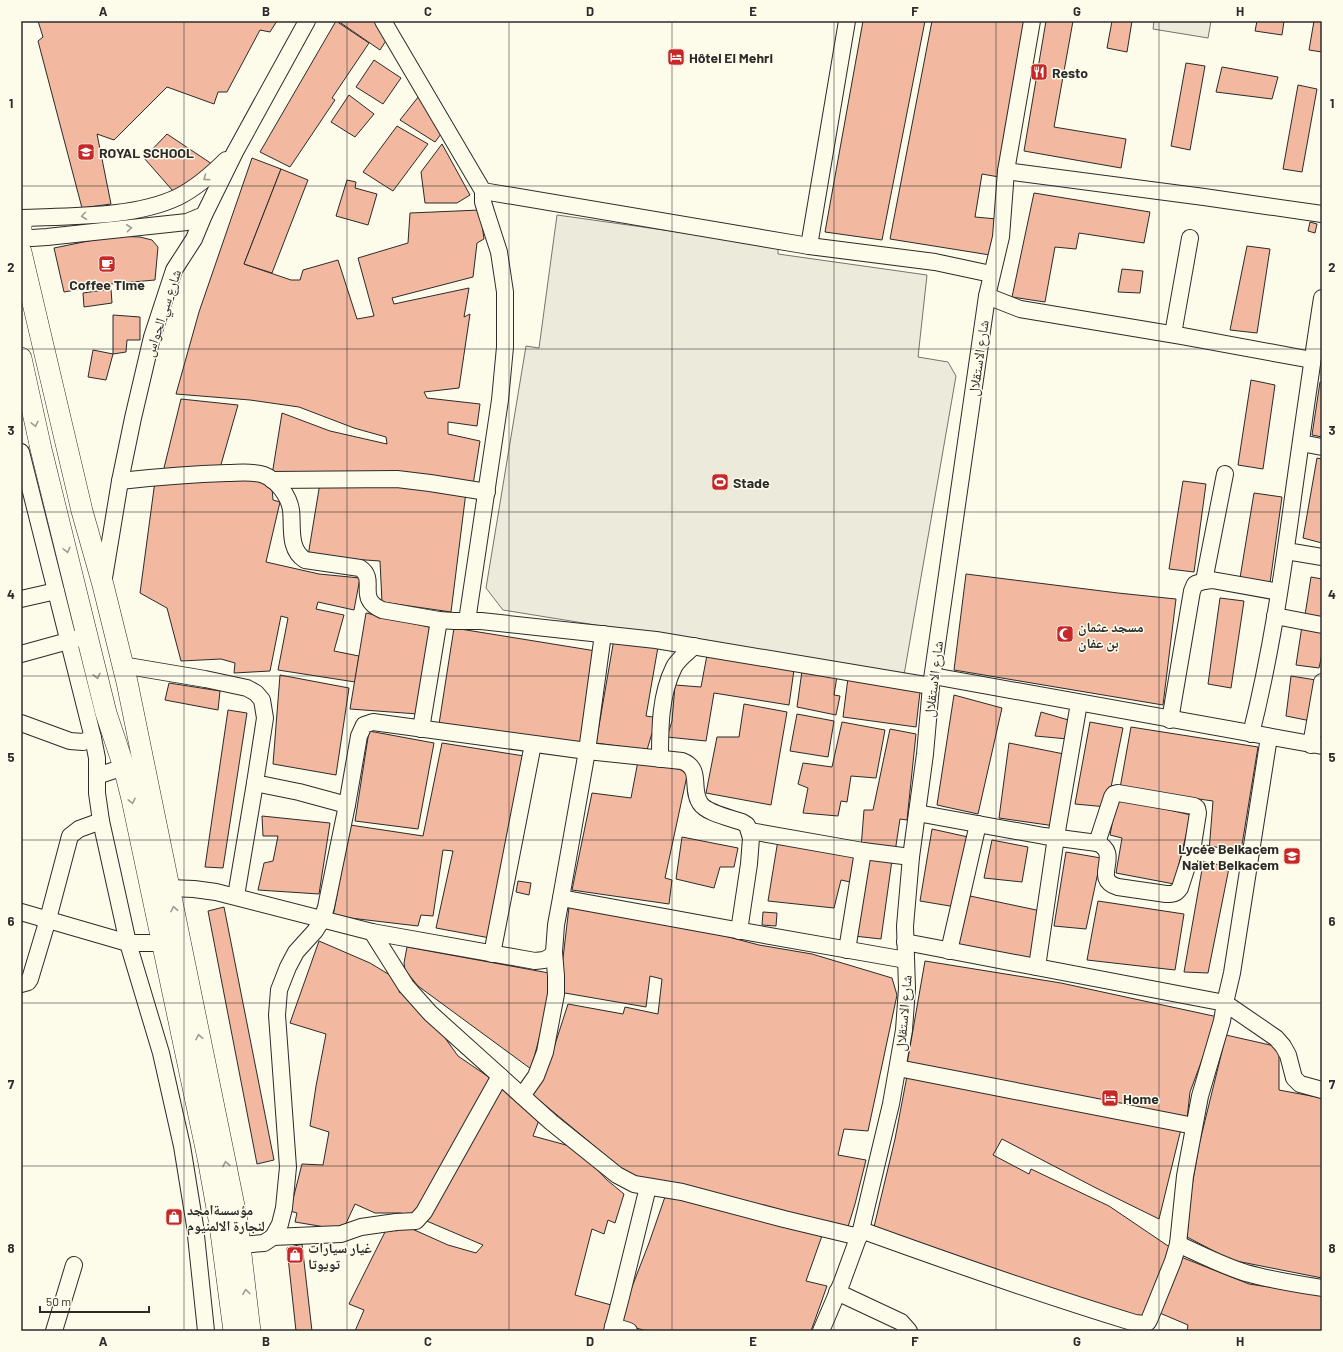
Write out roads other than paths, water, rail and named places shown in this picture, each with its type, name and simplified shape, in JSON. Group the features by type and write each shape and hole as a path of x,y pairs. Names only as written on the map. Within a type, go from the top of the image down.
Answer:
{"main road":[{"path":"21,224 21,233"},
{"path":"21,252 76,490 103,585 122,665 226,1166 240,1245 250,1331"},
{"path":"21,358 24,391 41,449 78,638 124,767 163,944 208,1158 220,1225 234,1331"}],"street":[{"name":"شارع سي الحواس","path":"103,585 120,481 133,418 152,337 174,270 194,239 235,152 307,21"},
{"path":"383,21 483,191 483,202 499,252 505,292 505,348 500,400 467,621"},
{"path":"809,246 847,21"},
{"name":"شارع الاستقلال","path":"822,1331 860,1233 898,1068 904,1030 907,988 905,942 907,889 925,754 932,681 987,296 1001,237 1006,171 1032,21"},
{"path":"21,218 71,218 138,209 163,203 194,187 235,152"},
{"path":"1006,171 1322,214"},
{"path":"483,191 809,246 935,262 991,274"},
{"path":"21,237 47,237 187,222 204,215"},
{"path":"1173,334 1190,238"},
{"path":"987,296 1020,309 1173,334 1315,366"},
{"path":"1251,734 1275,616 1286,552 1301,443 1315,366 1322,298"},
{"path":"1301,443 1322,447"},
{"path":"21,452 56,591 78,638 97,758 97,793 101,821 128,943 161,1052 182,1146 195,1226 206,1331"},
{"path":"120,481 248,472 264,475 272,480 285,494 290,505 292,539 299,556 305,560 360,568 365,571 368,576 368,596 370,602 382,610 439,620 481,621 656,640 1079,703 1316,746 1322,682"},
{"path":"1204,581 1225,474"},
{"path":"272,480 397,479 487,492"},
{"path":"1286,552 1322,557"},
{"path":"1170,720 1192,591 1196,584 1212,580 1279,592"},
{"path":"21,599 56,591"},
{"path":"1275,616 1322,625"},
{"path":"421,729 439,620"},
{"path":"522,1096 536,1076 545,1052 556,994 554,952 556,925 587,751 603,634"},
{"path":"21,654 78,638"},
{"path":"660,759 660,737 664,695 675,666 694,646"},
{"path":"122,665 206,679 247,688 256,693 262,700 265,718 236,896"},
{"path":"1037,967 1056,837 1079,703"},
{"path":"240,1245 264,1243 273,1237 280,1224 284,1208 288,1167 277,1015 279,990 296,952 315,931 322,920 347,805 359,736 364,725 373,722 587,751 682,761 689,764 694,770 696,793 700,804 709,810 742,822 747,825 750,831 751,838 749,864 738,931"},
{"path":"21,723 70,741 83,742 93,738"},
{"path":"372,932 399,976 419,1002 522,1096 574,1141 617,1175 634,1184 648,1187 666,1188 777,1217 860,1233 1061,1300 1145,1324 1150,1318 1173,1261 1178,1244 1182,1196 1194,1126 1200,1096 1222,1021 1232,973 1269,737"},
{"path":"492,954 533,744"},
{"path":"97,776 124,767"},
{"path":"255,783 294,791 347,805"},
{"path":"917,813 1097,843 1104,846 1108,852 1106,880 1110,885 1166,894 1177,892 1180,888 1192,852 1198,813 1197,808 1194,806 1118,793 1114,794 1097,843"},
{"path":"21,984 28,982 30,979 70,836 79,829 101,821"},
{"path":"949,951 978,824"},
{"path":"750,831 863,851 911,857"},
{"path":"846,950 863,851"},
{"path":"1192,852 1249,862"},
{"path":"169,888 194,889 236,896 372,932 492,954 535,961 544,960 550,957 554,952"},
{"path":"561,898 906,960"},
{"path":"21,912 128,943 163,944"},
{"path":"905,942 1225,1003 1276,1038 1288,1055 1294,1078 1300,1084 1322,1090"},
{"path":"898,1068 1194,1126"},
{"path":"273,1237 341,1234 367,1226 416,1221 424,1212 500,1076"},
{"path":"629,1331 612,1329 648,1187"},
{"path":"1178,1244 1207,1258 1245,1273 1287,1283 1322,1288"},
{"path":"54,1331 74,1265"},
{"path":"837,1292 901,1322 909,1331"}],"place":[{"name":"Hôtel El Mehri","path":"676,57"},
{"name":"Resto","path":"1039,72"},
{"name":"ROYAL SCHOOL","path":"86,152"},
{"name":"Coffee Time","path":"107,264"},
{"name":"Stade","path":"720,482"},
{"name":"مسجد عثمان بن عفان","path":"1065,634"},
{"name":"Lycée Belkacem Naiet Belkacem","path":"1292,856"},
{"name":"Home","path":"1110,1098"},
{"name":"مؤسسةامجد لنجارة الالمنيوم","path":"174,1217"},
{"name":"غيار سيارات تويوتا","path":"295,1255"}]}
